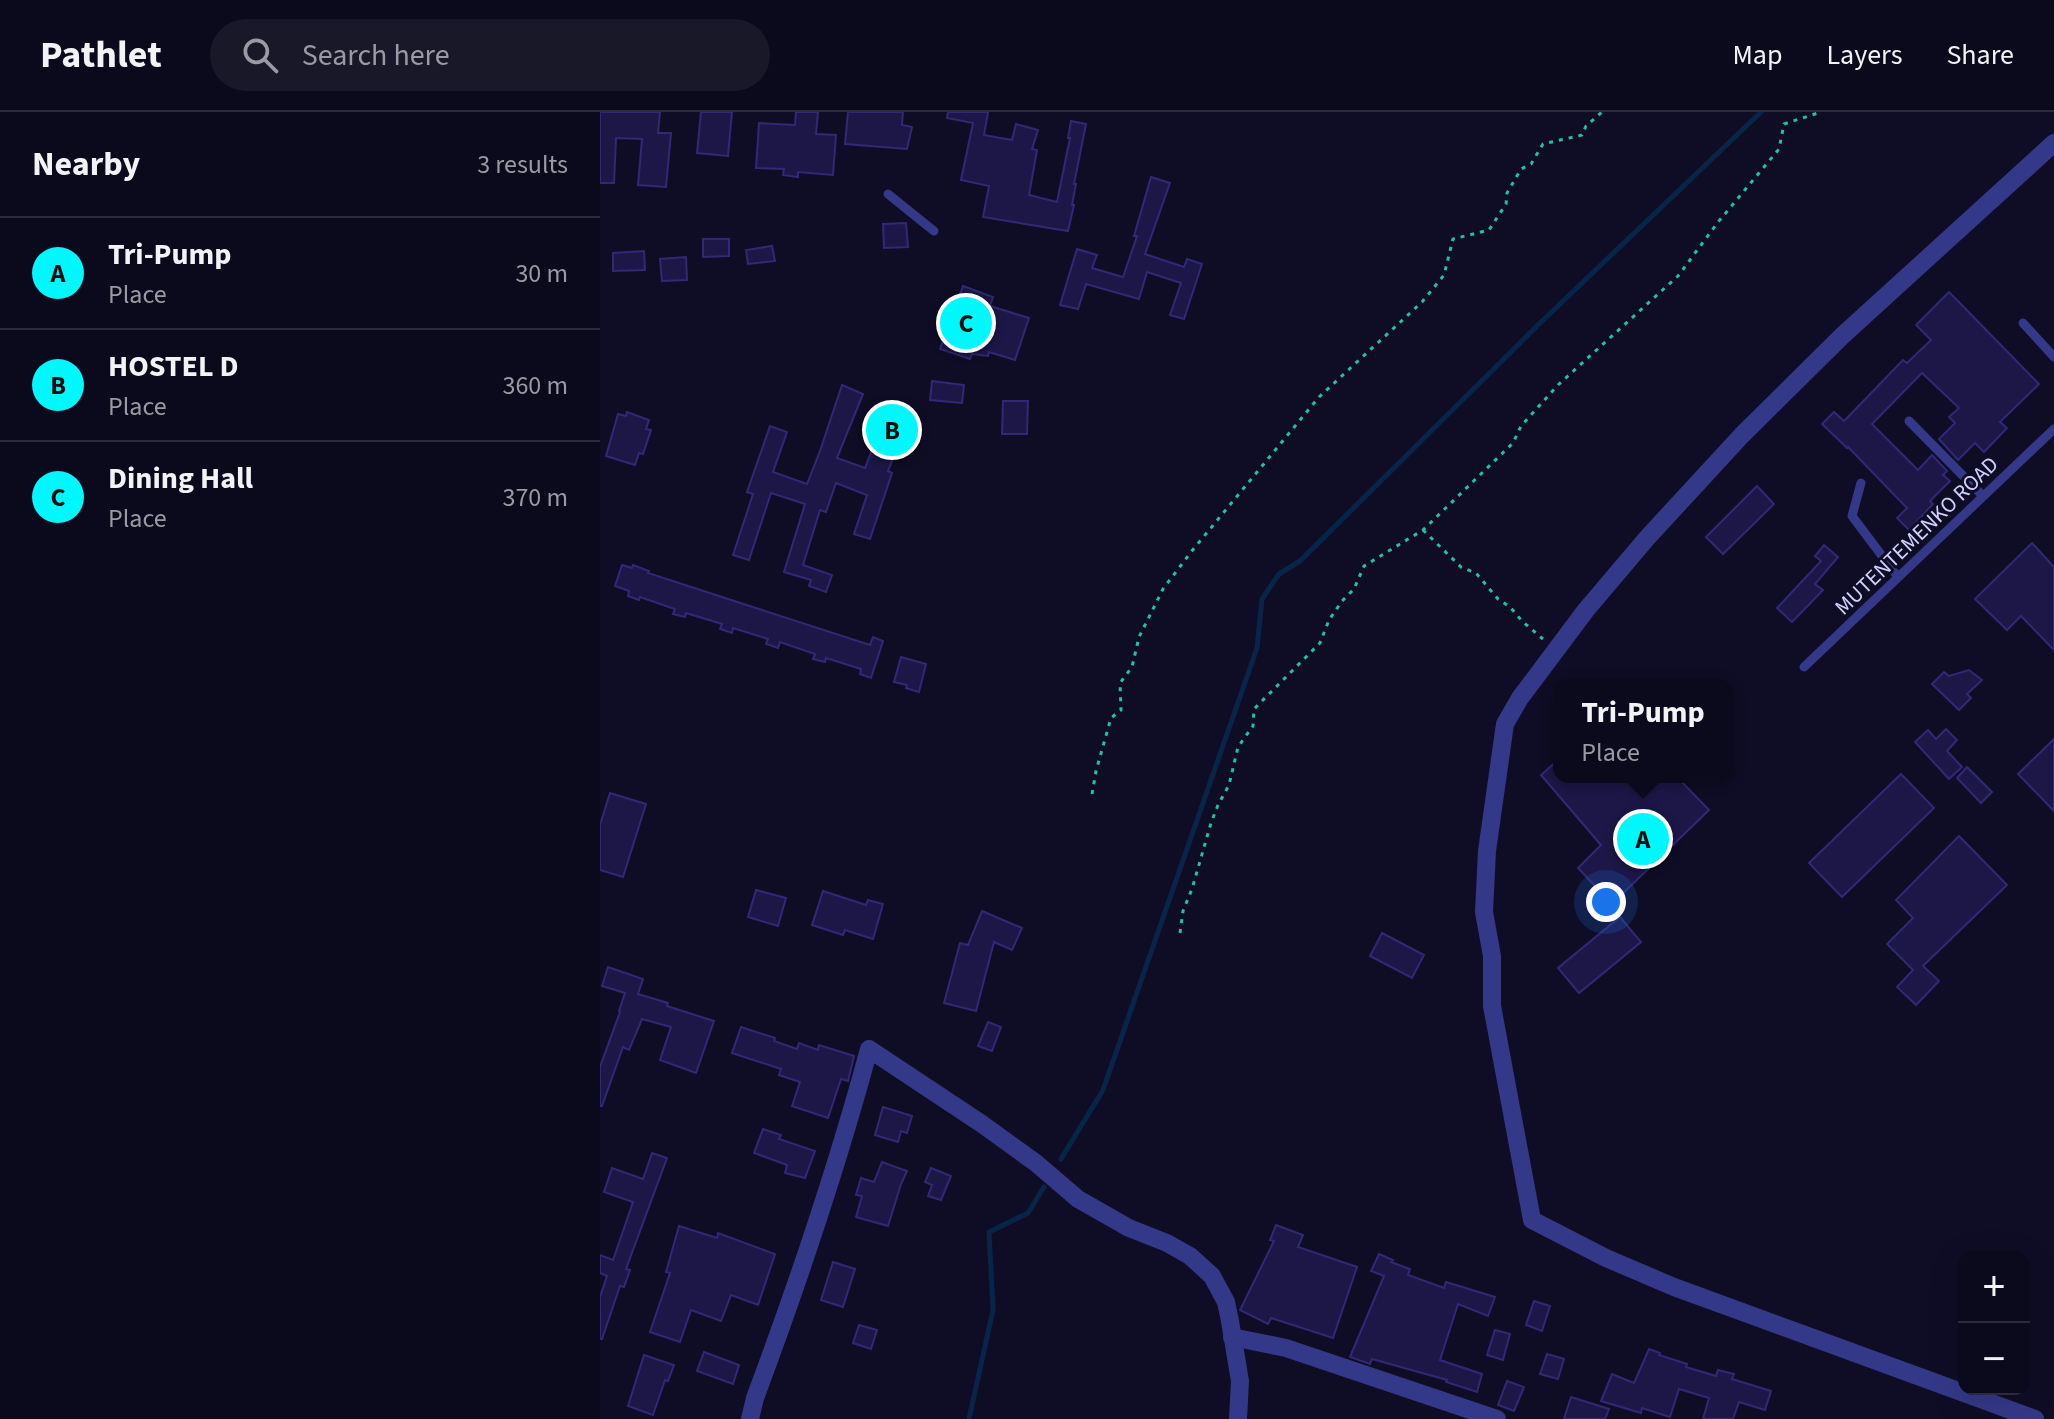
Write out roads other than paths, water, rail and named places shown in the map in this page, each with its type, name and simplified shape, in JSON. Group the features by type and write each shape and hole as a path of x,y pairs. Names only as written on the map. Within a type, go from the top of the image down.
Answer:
{"street":[{"path":"2035,1419 1674,1287 1606,1258 1532,1220 1492,1006 1492,956 1484,912 1487,851 1505,724 1552,653 1647,538 1742,435 1842,336 2054,143"},
{"path":"750,1419 841,1150 869,1049 982,1124 1036,1163 1078,1199 1129,1228 1190,1256 1212,1276 1226,1302 1240,1381 1238,1419"},
{"path":"1232,1337 1286,1348 1497,1419"}],"lane":[{"path":"888,194 934,231"},
{"path":"2023,323 2054,357"},
{"path":"1909,421 1983,496"},
{"name":"MUTENTEMENKO ROAD","path":"1804,667 2054,429"},
{"path":"1861,483 1852,516 1898,577"}],"waterway":[{"path":"1061,1159 1103,1090 1257,648 1262,599 1279,574 1300,561 1537,326 1761,112"},
{"path":"969,1419 993,1310 989,1232 1028,1213 1044,1187"}],"place":[{"name":"Dining Hall","path":"966,323"},
{"name":"HOSTEL D","path":"892,430"},
{"name":"Tri-Pump","path":"1643,839"}]}
